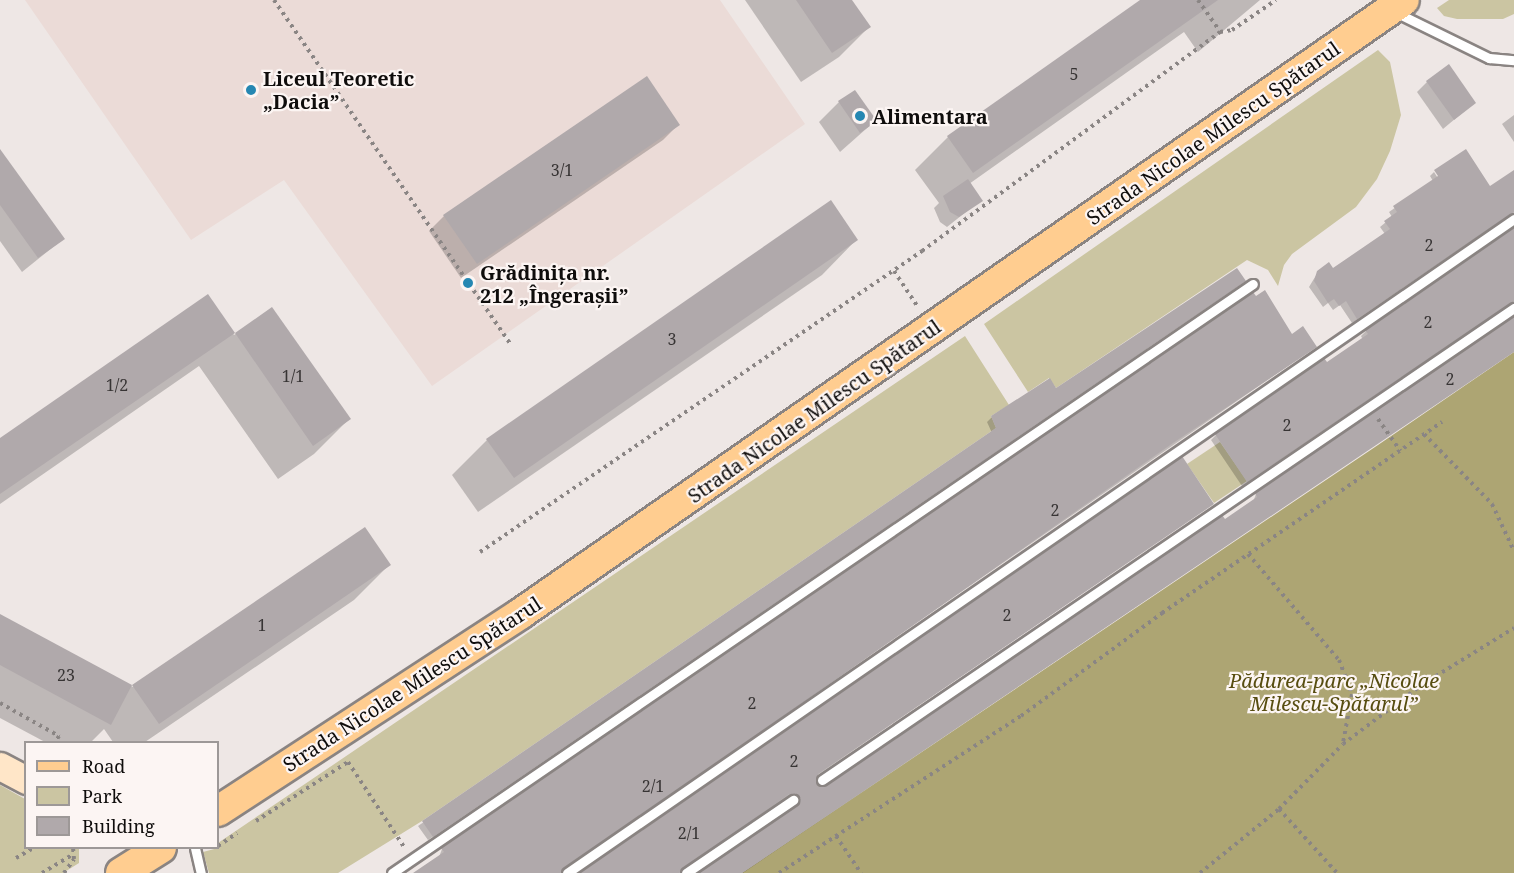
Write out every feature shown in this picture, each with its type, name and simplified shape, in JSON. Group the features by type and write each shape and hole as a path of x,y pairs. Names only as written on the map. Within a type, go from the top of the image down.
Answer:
{"main road":[{"name":"Strada Nicolae Milescu Spătarul","path":"219,810 520,614 933,329 1392,3"},
{"path":"122,873 156,849"}],"street":[{"path":"0,766 24,779"}],"lane":[{"path":"1392,3 1489,58 1514,60"},
{"path":"567,873 1514,219"},
{"path":"392,873 1253,284"},
{"path":"822,780 1371,409 1514,308"},
{"path":"686,873 793,800"},
{"path":"195,849 201,873"}],"path":[{"path":"274,0 510,344"},
{"path":"1198,0 1220,32"},
{"path":"480,552 894,271 1220,32 1232,30 1276,0"},
{"path":"894,271 933,329"},
{"path":"1371,409 1400,451"},
{"path":"779,873 1021,716 1248,554 1442,422"},
{"path":"1424,434 1492,504 1514,551"},
{"path":"1248,554 1339,660 1352,694 1342,744"},
{"path":"1200,873 1279,809 1342,744 1423,684 1514,628"},
{"path":"0,703 59,736 56,741"},
{"path":"219,845 348,762 413,859"},
{"path":"1279,809 1337,873"},
{"path":"836,836 861,873"},
{"path":"16,858 31,849"},
{"path":"64,873 74,854 74,849"},
{"path":"42,873 74,854"}],"shaded area":[{"name":"Grădinița nr. 212 „Îngerașii”","path":"25,0 720,0 805,124 432,386 284,180 191,240"}],"green space":[{"path":"1449,0 1514,0 1514,14 1503,19 1457,19 1444,16 1437,8"},
{"path":"1378,50 1390,62 1401,115 1390,151 1377,179 1356,207 1292,254 1284,265 1278,286 1268,270 1247,260 1056,388 1049,378 1028,392 984,324"},
{"path":"965,336 1009,405 991,416 996,428 422,821 338,873 209,873 203,852 219,849 219,842"},
{"name":"Pădurea-parc „Nicolae Milescu-Spătarul”","path":"1514,352 1514,873 742,873 1378,445"},
{"path":"1220,442 1247,481 1214,503 1187,464"},
{"path":"0,785 24,798 24,849 79,849 79,863 63,873 0,873"}],"building":[{"path":"796,0 852,0 871,27 832,53"},
{"path":"1140,0 1218,0 973,173 947,136"},
{"path":"1449,64 1476,103 1454,120 1426,81"},
{"path":"647,76 680,125 477,264 443,215"},
{"path":"855,90 877,121 860,133 838,101"},
{"path":"0,149 65,239 38,258 0,205"},
{"path":"1466,149 1490,186 1514,170 1514,212 1357,319 1346,301 1339,306 1334,299 1328,303 1314,281 1317,271 1329,262 1333,268 1390,229 1384,221 1397,212 1393,206 1438,176 1434,170"},
{"path":"968,179 983,201 959,217 950,212 943,196"},
{"path":"831,200 858,240 514,478 486,439"},
{"path":"1514,227 1514,301 1247,482 1215,434 1324,358 1327,362 1368,334 1365,330"},
{"path":"1237,268 1246,281 433,837 422,821 996,428 991,416 1050,378 1056,388"},
{"path":"1265,290 1292,334 1303,326 1317,347 1173,443 560,873 413,873 444,852 441,848 1253,292 1256,296"},
{"path":"208,294 235,333 0,494 0,438"},
{"path":"272,307 351,419 313,446 235,333"},
{"path":"1514,316 1514,352 742,873 698,873 797,806 800,800 796,794 789,794 679,873 579,873 1182,456 1214,504 818,774 817,784 826,786 1222,515 1225,519 1257,497 1255,493"},
{"path":"365,527 391,565 159,724 132,685"},
{"path":"0,614 132,685 111,725 0,665"}],"place":[{"name":"Liceul Teoretic „Dacia”","path":"251,90"},
{"name":"Alimentara","path":"860,116"},
{"name":"Grădinița nr. 212 „Îngerașii”","path":"468,283"}]}
